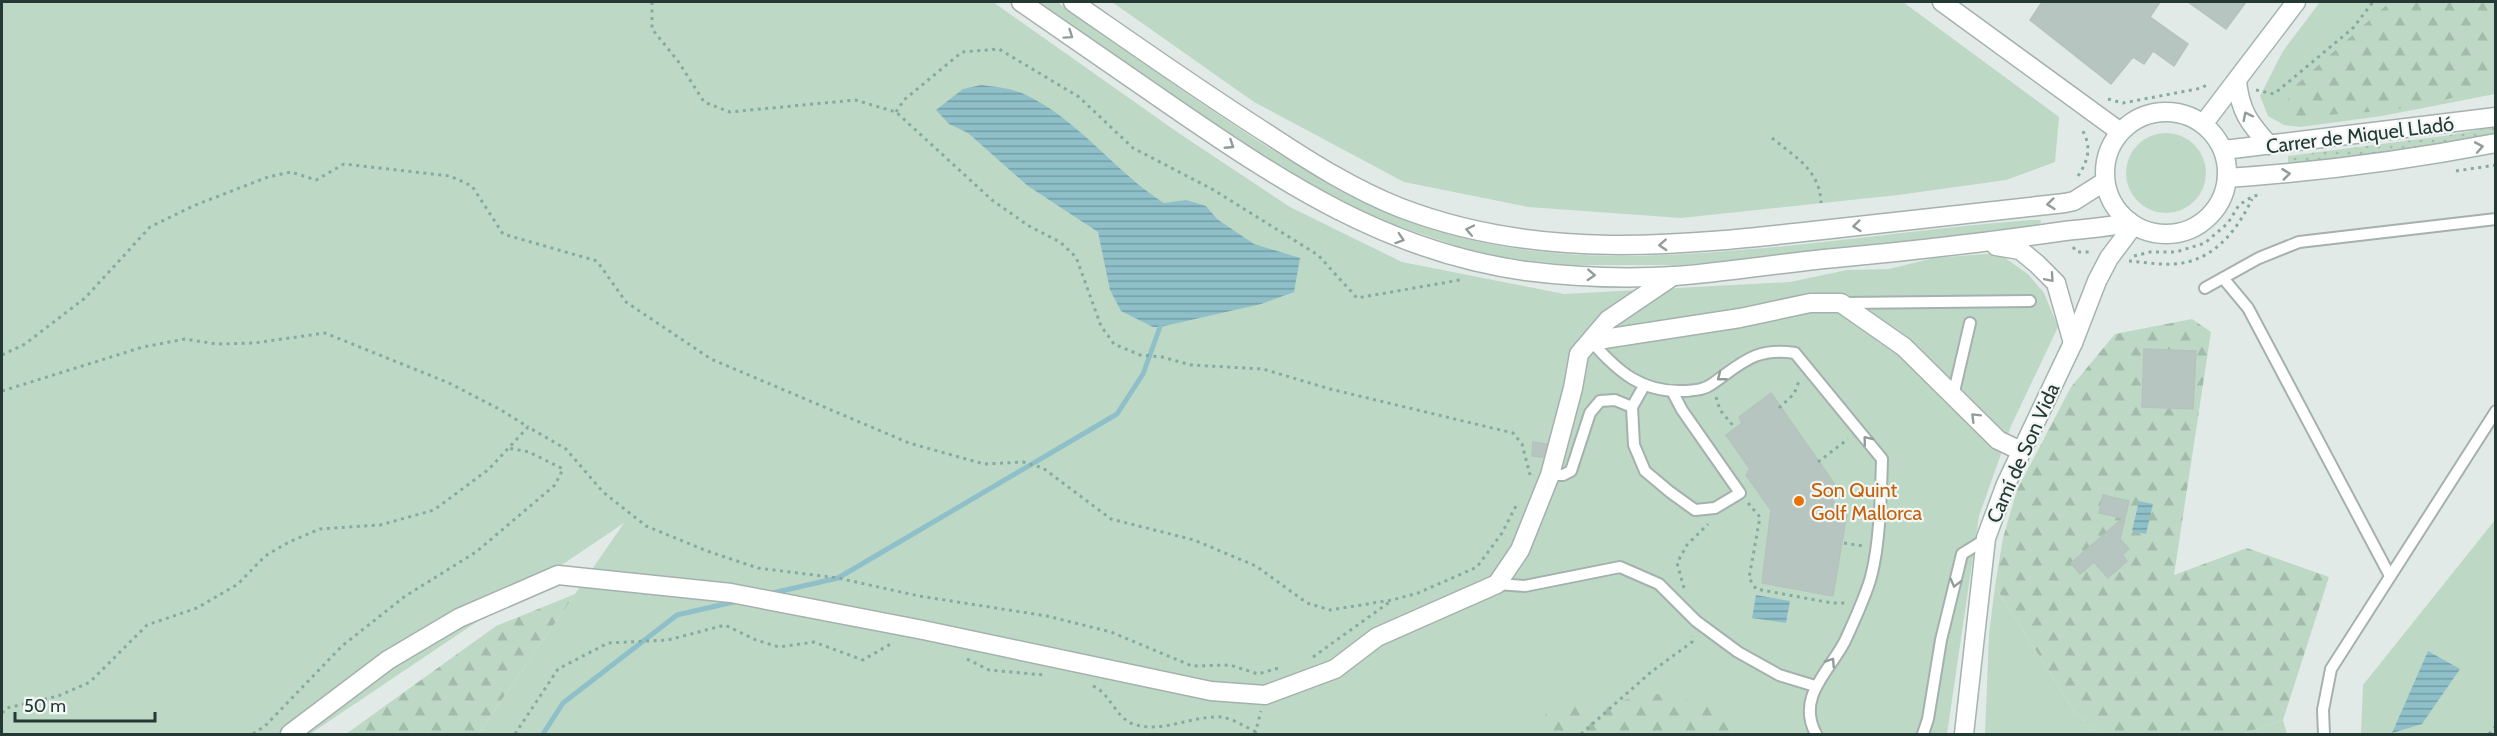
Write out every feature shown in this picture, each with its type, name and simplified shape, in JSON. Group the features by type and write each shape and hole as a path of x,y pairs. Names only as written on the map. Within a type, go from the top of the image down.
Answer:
{"street":[{"path":"1021,2 1213,134 1292,185 1341,213 1390,236 1455,257 1526,271 1597,276 1673,276 1982,244 2132,224"},
{"path":"1073,2 1227,108 1316,165 1400,208 1463,229 1530,241 1601,245 1662,245 1744,238 2072,193 2104,182"},
{"path":"1942,2 2119,131"},
{"path":"2269,145 2247,120 2239,99 2296,2"},
{"path":"2204,123 2246,85"},
{"path":"2176,111 2204,123 2216,135 2224,150 2228,178 2220,202 2204,222 2181,233 2157,234 2132,224 2114,207 2104,182 2106,155 2119,131 2145,114 2165,112 2176,111"},
{"name":"Carrer de Miquel Lladó","path":"2224,150 2496,117"},
{"name":"Carrer de Miquel Lladó","path":"2228,178 2280,175 2421,157 2496,143"},
{"name":"Camí de Son Vida","path":"1964,735 1986,538 2006,484 2112,255 2132,224"},
{"path":"1982,244 2020,250 2056,283 2073,342"},
{"path":"290,735 388,660 459,618 558,575 731,593 923,630 1211,691 1265,695 1335,669 1377,637 1497,584 1520,550 1550,475 1573,388 1579,354 1608,320 1673,276"},
{"path":"1591,341 1740,318 1810,303 1841,303 1904,347 1998,440 2021,451"}],"lane":[{"path":"2205,288 2259,258 2299,242 2496,219"},
{"path":"2223,278 2248,308 2390,576"},
{"path":"1841,303 2030,301"},
{"path":"1953,396 1970,323"},
{"path":"1591,341 1614,367 1644,386 1672,391 1699,390 1711,385 1721,375 1755,355 1775,350 1795,353 1882,459 1881,501 1871,577 1845,642 1815,686 1809,720 1816,735"},
{"path":"1644,386 1632,406 1634,444 1645,471 1695,510 1715,508 1740,493 1682,410 1672,391"},
{"path":"1550,475 1563,475 1571,471 1590,413 1600,401 1615,400 1632,406"},
{"path":"2324,735 2323,710 2331,669 2496,411"},
{"path":"1923,735 1928,720 1941,640 1962,554 1986,538"},
{"path":"1497,584 1525,586 1620,567 1659,584 1692,617 1738,652 1779,675 1815,686"}],"path":[{"path":"652,2 652,29 678,61 704,102 730,112 855,100 896,111 992,200 1029,226 1060,242 1076,256 1101,326 1114,344 1140,355 1162,357 1191,365 1263,369 1330,389 1513,433 1522,444 1530,475 1526,484"},
{"path":"2246,85 2274,94 2354,28 2373,2"},
{"path":"896,111 904,100 962,52 999,49 1079,98 1133,147 1212,189 1318,255 1357,298 1461,280"},
{"path":"2072,193 2087,162 2087,137 2081,127 2098,97 2123,103 2202,88 2211,83"},
{"path":"2246,85 2254,97"},
{"path":"1772,138 1807,166 1821,187 1821,202"},
{"path":"2,356 25,345 85,298 150,227 193,206 268,177 291,172 316,180 344,164 450,177 472,186 503,234 597,261 626,302 711,359 909,443 984,464 1023,462 1043,468 1111,519 1194,540 1246,561 1306,603 1330,610 1392,600 1418,593 1476,567 1502,533 1522,494"},
{"path":"2448,172 2496,165"},
{"path":"2074,230 2086,248 2112,255 2135,256 2150,252 2176,252 2205,243 2228,223 2240,205 2261,190"},
{"path":"2253,196 2272,194"},
{"path":"2074,230 2071,244 2077,252 2174,264 2199,258 2220,245 2241,223 2253,196"},
{"path":"2,391 143,347 185,339 216,344 254,343 326,333 449,383 528,427"},
{"path":"1779,408 1794,394 1807,367"},
{"path":"1711,385 1720,410 1735,428"},
{"path":"1818,462 1859,430"},
{"path":"253,735 265,726 342,646 404,597 476,552 555,485 563,470 529,452 508,448"},
{"path":"1530,475 1550,475"},
{"path":"1740,493 1760,517 1749,578 1756,589 1832,603 1860,603"},
{"path":"1581,735 1651,672 1692,642 1692,617 1677,563 1687,545 1713,519 1715,508"},
{"path":"1844,543 1875,548"},
{"path":"515,735 558,669 608,643 668,640 725,625 756,640 780,646 814,642 863,660 893,642 904,643"},
{"path":"965,658 989,670 1047,675"},
{"path":"1089,684 1098,688 1114,710 1132,724 1150,728 1204,717 1225,718 1256,732"},
{"path":"2489,735 2496,726"}],"green space":[{"path":"2,2 993,2 1180,134 1290,207 1402,262 1564,294 1790,282 1847,270 1889,269 1934,258 1998,253 2028,274 2044,293 2058,327 2011,426 1979,516 1947,734 478,734 624,523 310,734 2,734"},
{"path":"1039,2 1057,2 1249,135 1342,191 1369,205 1430,229 1476,241 1524,250 1571,254 1667,255 1764,248 2030,220 2041,220 2040,226 1817,253 1682,265 1573,265 1486,256 1386,222 1318,190 1246,147"},
{"path":"1112,2 1903,2 2059,117 2055,162 2006,180 1898,195 1681,218 1528,207 1404,182 1254,102"},
{"path":"2320,2 2495,2 2495,94 2382,116 2300,127 2284,125 2268,116 2260,96 2283,51"},
{"path":"2390,2 2495,2 2495,74 2472,90 2453,98 2408,108 2292,117 2287,93"},
{"path":"2495,127 2495,137 2435,147 2288,165 2288,156 2444,136"},
{"path":"2166,133 2181,136 2194,145 2203,158 2206,173 2203,188 2194,201 2181,210 2166,213 2151,210 2138,201 2129,188 2126,173 2129,158 2138,145 2151,136"},
{"path":"2192,319 2211,332 2174,575 2247,548 2329,577 2283,720 2242,734 2099,734 2074,711 1995,586 2003,538 2017,490 2071,387 2115,334"},
{"path":"2495,520 2495,734 2361,734 2363,685"},
{"path":"1995,586 2074,711 2099,734 1985,734 1989,634"},
{"path":"575,594 478,734 346,734 496,626"},
{"path":"1647,692 1690,701 1738,717 1748,734 1539,734 1550,701 1606,707"},
{"path":"2283,720 2287,734 2242,734"}],"water":[{"path":"981,85 1015,91 1045,106 1063,118 1129,177 1164,203 1186,200 1206,206 1217,219 1254,244 1300,258 1294,292 1261,304 1160,327 1153,327 1121,311 1110,290 1098,232 1028,186 968,133 949,124 936,110 963,89"},
{"path":"2139,501 2153,504 2146,534 2132,531"},
{"path":"1756,595 1790,601 1786,623 1752,618"},
{"path":"2428,651 2460,669 2422,724 2392,733"}],"building":[{"path":"2042,2 2160,2 2150,17 2188,44 2174,66 2153,51 2144,64 2133,57 2111,84 2030,20"},
{"path":"2188,2 2246,2 2226,29"},
{"path":"2144,349 2196,351 2193,409 2142,407"},
{"name":"Son Quint Golf Mallorca","path":"1771,393 1836,486 1827,492 1840,510 1847,513 1833,596 1762,583 1771,510 1746,475 1750,469 1726,435 1742,423 1739,417"},
{"path":"1533,442 1547,444 1543,457 1532,456"},
{"path":"2103,495 2129,501 2120,539 2129,549 2122,555 2127,561 2108,578 2094,562 2080,574 2071,563 2123,518 2099,513"}],"waterway":[{"path":"768,594 838,578 1117,414 1143,374 1160,327"},
{"path":"543,734 563,703 677,615 738,601"}],"place":[{"name":"Son Quint Golf Mallorca","path":"1799,501"}]}
